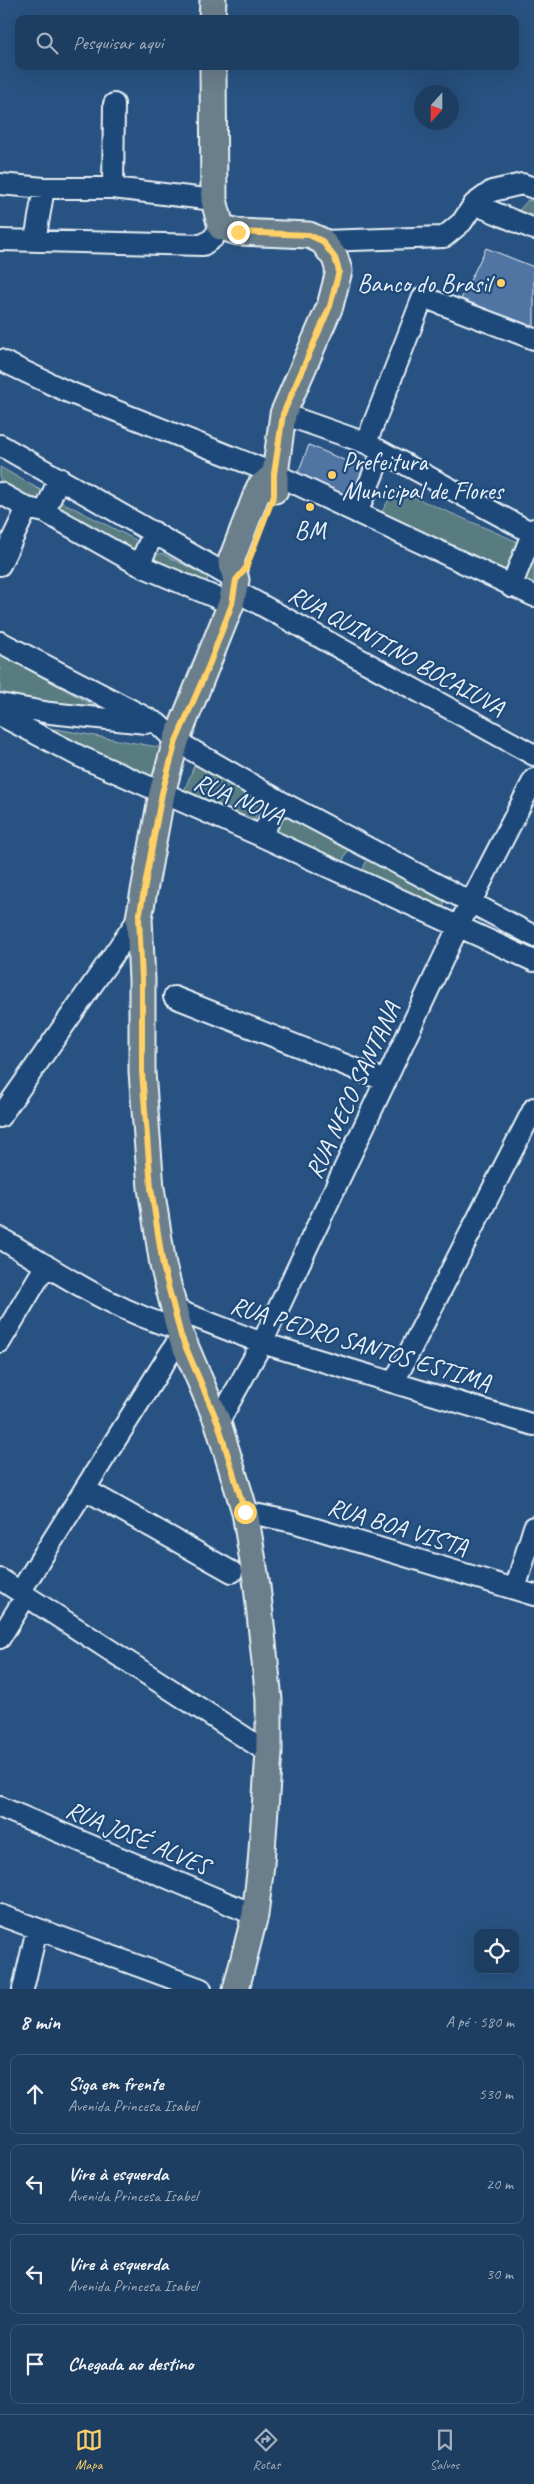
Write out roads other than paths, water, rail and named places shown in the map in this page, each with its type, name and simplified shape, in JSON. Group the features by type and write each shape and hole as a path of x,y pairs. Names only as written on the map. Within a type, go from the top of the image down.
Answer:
{"main road":[{"path":"212,15 213,0"},
{"path":"213,70 214,200 221,227 238,232 309,235 322,241 335,258 339,271 330,306 283,414 274,474 274,495 246,568 234,591 176,741 162,793 139,918 142,980 142,1072 151,1188 163,1266 178,1325 218,1423 245,1512 257,1586 269,1700 269,1753 255,1916 236,1989"}],"street":[{"path":"112,188 114,104"},
{"path":"0,184 44,188 112,188 214,200"},
{"path":"322,241 444,237 462,222 474,204 492,191 522,184 534,188"},
{"path":"35,241 44,188"},
{"path":"474,204 534,229"},
{"path":"0,240 203,245 213,238 221,227"},
{"path":"356,512 374,447 421,300 426,297 534,339"},
{"path":"0,360 66,391 274,474 511,587 534,596"},
{"path":"283,414 374,447 534,532 511,587"},
{"path":"0,445 154,532 234,591"},
{"path":"0,565 59,478"},
{"path":"0,494 36,510 139,565 234,591"},
{"path":"139,565 154,532"},
{"name":"RUA QUINTINO BOCAIUVA","path":"234,591 534,755"},
{"name":"RUA NOVA","path":"0,642 158,724 176,741 280,801 534,936"},
{"path":"0,704 50,714 158,724"},
{"name":"RUA NOVA","path":"0,715 79,756 351,876 534,962"},
{"name":"RUA NECO SANTANA","path":"218,1423 262,1343 458,925 534,779"},
{"path":"261,836 280,801"},
{"path":"351,876 365,846"},
{"path":"0,1117 139,918"},
{"path":"515,953 534,976"},
{"path":"174,997 386,1081"},
{"path":"394,1382 534,1108"},
{"name":"RUA PEDRO SANTOS ESTIMA","path":"0,1238 126,1310 157,1323 178,1325 262,1343 534,1425"},
{"path":"0,1342 46,1265"},
{"path":"0,1638 23,1594 86,1490 178,1325"},
{"path":"86,1490 232,1572"},
{"name":"RUA BOA VISTA","path":"245,1512 293,1522 534,1595"},
{"path":"515,1589 534,1527"},
{"path":"0,1579 269,1753"},
{"name":"RUA JOSÉ ALVES","path":"0,1807 255,1916"},
{"path":"0,1915 193,1988"},
{"path":"23,1989 37,1929"}],"place":[{"name":"Banco do Brasil","path":"501,283"},
{"name":"Prefeitura Municipal de Flores","path":"332,475"},
{"name":"BM","path":"310,507"}]}
